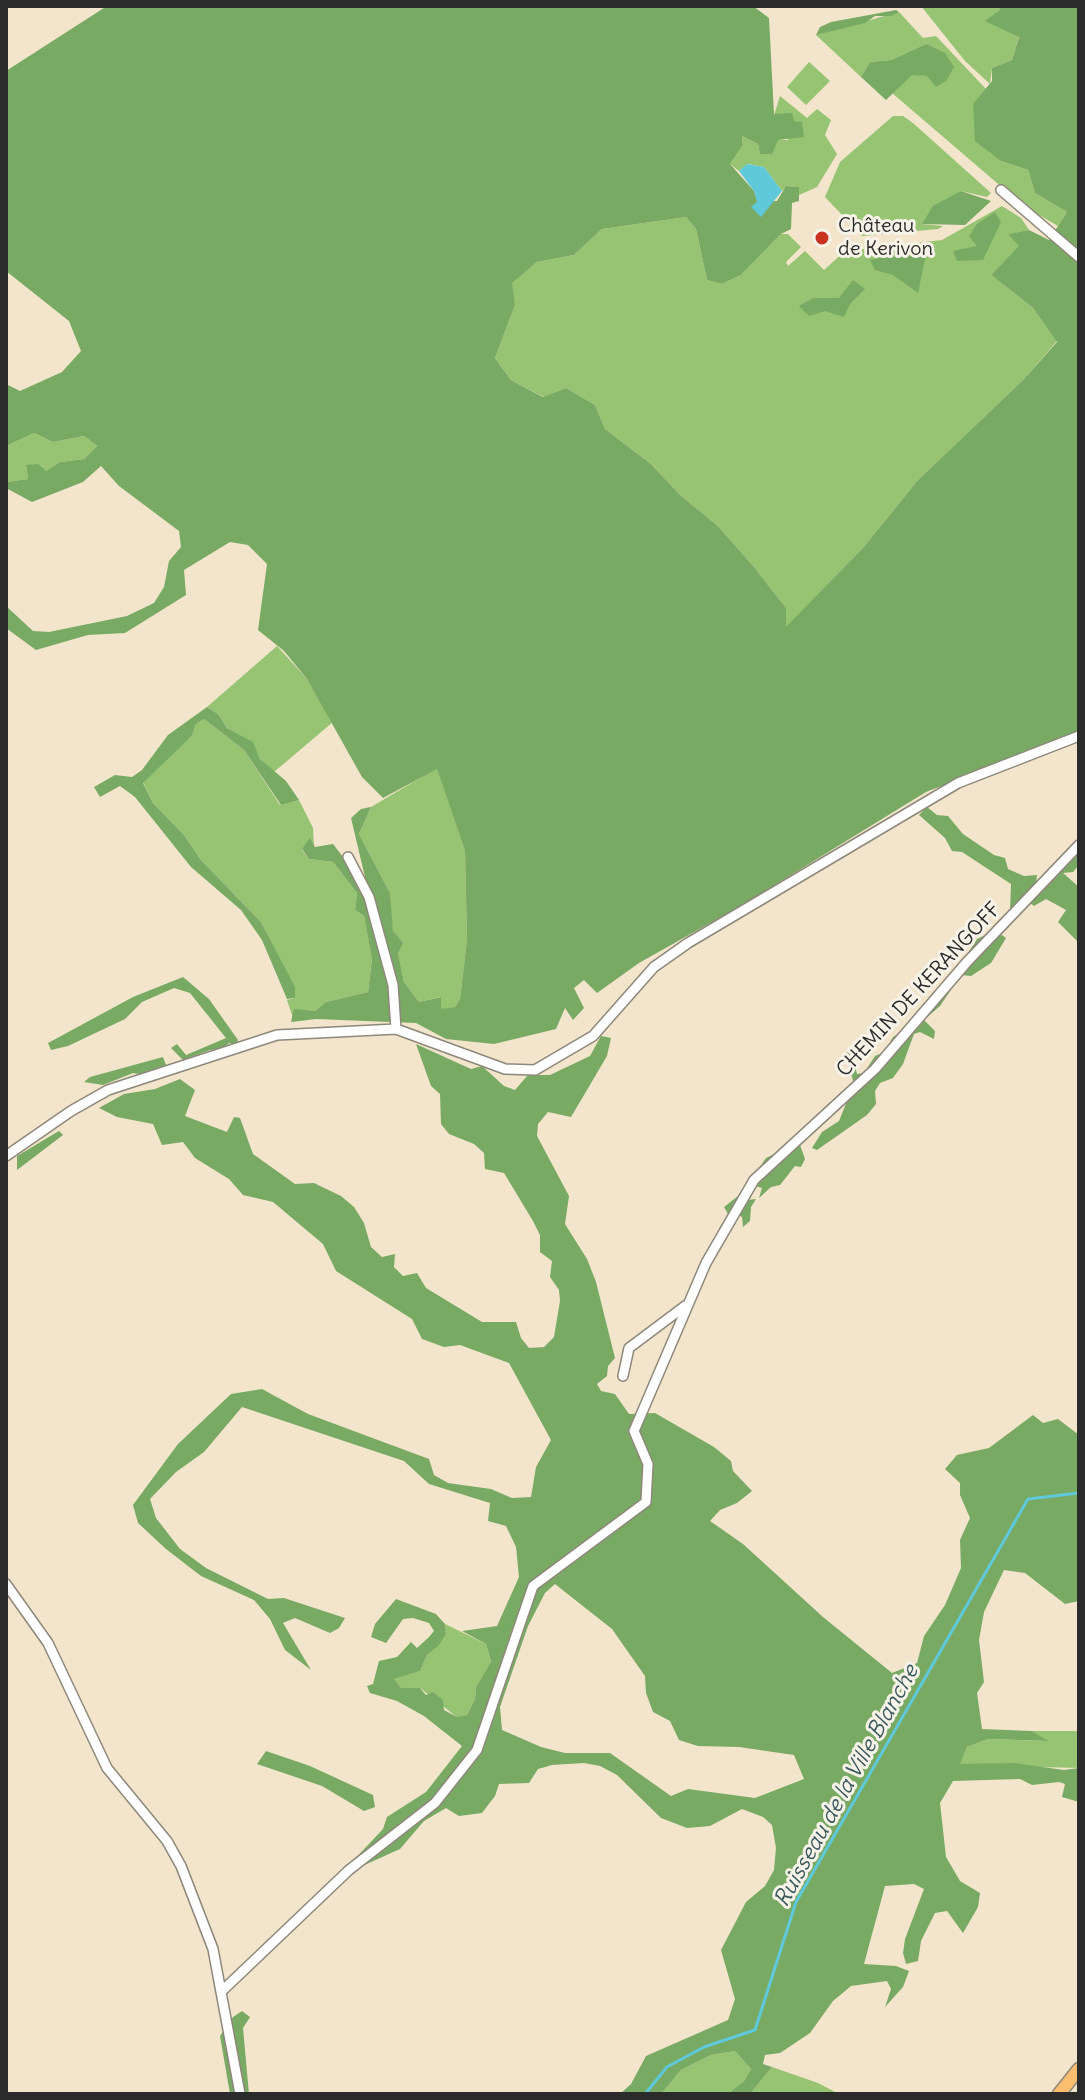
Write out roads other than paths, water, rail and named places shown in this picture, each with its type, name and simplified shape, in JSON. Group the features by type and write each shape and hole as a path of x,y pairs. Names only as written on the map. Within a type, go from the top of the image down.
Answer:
{"main road":[{"path":"1059,2094 1079,2069"}],"street":[{"path":"1001,190 1079,257"},
{"path":"6,1156 80,1105 141,1077 277,1035 396,1029 505,1069 535,1070 593,1036 654,967 688,943 958,783 1079,736"},
{"name":"CHEMIN DE KERANGOFF","path":"222,1991 349,1870 435,1803 477,1750 533,1586 646,1502 648,1464 634,1431 706,1263 754,1180 875,1069 967,962 1079,845"},
{"path":"348,857 369,897 393,985 396,1029"},
{"path":"623,1376 629,1348 688,1304"},
{"path":"6,1584 48,1643 107,1768 167,1841 181,1866 213,1949 240,2094"}],"water":[{"path":"747,164 764,167 782,191 761,217 751,207 757,202 754,191 739,171"}],"waterway":[{"name":"Ruisseau de la Ville Blanche","path":"645,2094 667,2067 704,2047 755,2030 796,1902 1028,1499 1079,1493"}],"place":[{"name":"Château de Kerivon","path":"822,238"}]}
